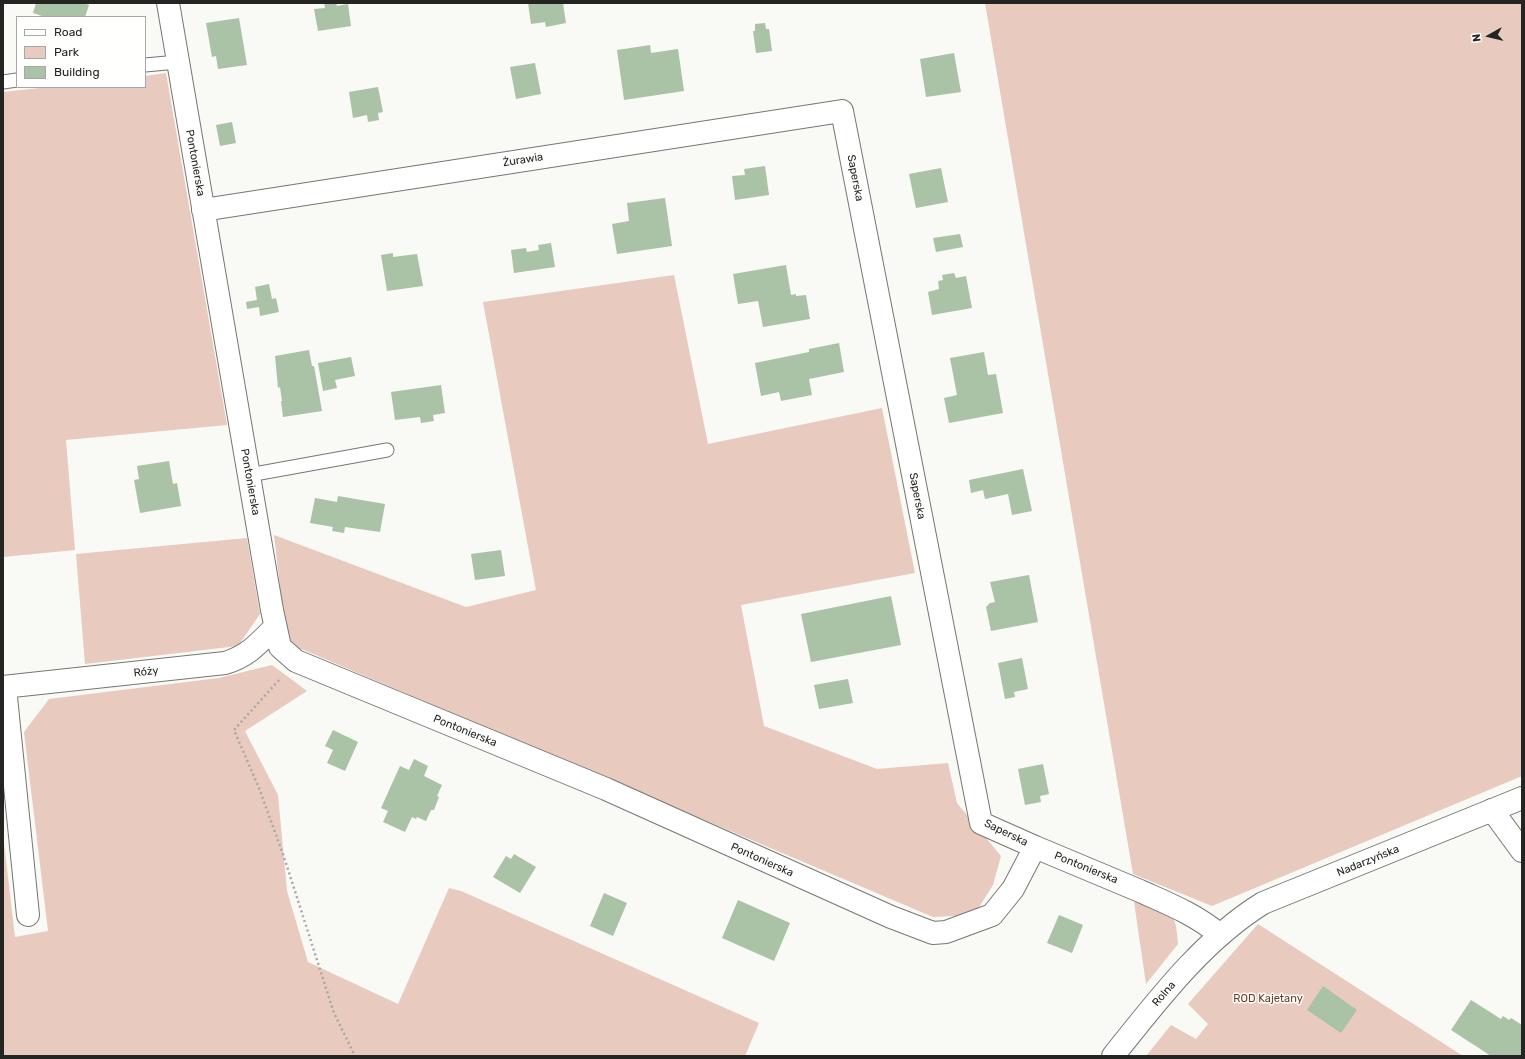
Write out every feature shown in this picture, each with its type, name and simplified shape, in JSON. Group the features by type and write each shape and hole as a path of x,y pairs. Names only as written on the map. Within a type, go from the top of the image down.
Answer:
{"street":[{"name":"Pontonierska","path":"168,3 280,647 296,661 606,789 891,917 933,932 946,932 992,915 1013,889 1035,847 1188,912 1220,935"},
{"name":"Żurawia","path":"203,210 842,111"},
{"name":"Saperska","path":"842,111 981,823 1035,847"},
{"name":"Róży","path":"28,914 4,687 225,663 238,659 249,653 276,627"},
{"name":"Nadarzyńska","path":"1220,935 1245,914 1262,903 1522,798"},
{"path":"1492,810 1522,851"},
{"name":"Rolna","path":"1113,1056 1154,1005 1188,967 1220,935"}],"lane":[{"path":"146,65 178,62"},
{"path":"3,82 16,80"},
{"path":"249,474 387,450"}],"path":[{"path":"296,661 234,730 259,788 284,857 334,1013 355,1056"}],"green space":[{"path":"985,3 1522,3 1522,776 1212,906 1133,874"},
{"path":"166,73 227,425 66,440 75,550 3,557 3,92 40,88 146,88 146,76"},
{"path":"674,275 708,444 882,408 915,573 741,605 764,726 877,769 948,763 957,803 1001,856 993,885 974,915 933,917 292,645 283,613 274,535 466,607 536,590 483,302"},
{"path":"247,538 260,614 238,646 85,664 76,554"},
{"path":"272,665 307,691 245,731 278,795 287,891 308,962 398,1004 449,888 461,891 759,1023 745,1056 3,1056 3,843 15,937 48,931 24,732 49,699 219,678"},
{"path":"1134,902 1169,913 1174,919 1177,932 1178,944 1146,984"},
{"name":"ROD Kajetany","path":"1258,924 1463,1056 1146,1056 1171,1025 1196,1039 1208,1024 1188,1004"}],"building":[{"path":"36,3 83,3 89,5 85,16 42,16 33,13"},
{"path":"324,3 336,3 337,6 348,4 351,26 318,31 314,9 325,8"},
{"path":"528,3 563,3 566,23 546,27 545,22 531,24"},
{"path":"239,18 247,65 218,69 216,56 212,57 206,23"},
{"path":"765,23 766,29 769,29 772,51 756,53 753,31 755,31 755,24"},
{"path":"650,45 651,53 678,49 684,91 624,100 617,50"},
{"path":"954,53 961,92 926,97 920,59"},
{"path":"535,63 541,94 516,99 510,67"},
{"path":"378,87 383,112 378,113 379,120 368,122 367,115 353,118 349,92"},
{"path":"232,122 236,143 220,146 216,125"},
{"path":"765,166 769,195 735,200 732,176 745,175 744,169"},
{"path":"941,168 948,202 916,208 909,174"},
{"path":"665,198 672,246 617,254 612,224 629,221 627,203"},
{"path":"960,234 963,247 936,252 933,238"},
{"path":"551,243 555,267 514,273 511,250 526,248 527,252 539,250 538,245"},
{"path":"393,253 393,257 417,254 423,286 387,291 381,255"},
{"path":"786,265 791,295 806,295 810,319 763,327 758,301 738,304 733,274"},
{"path":"954,273 956,278 966,276 972,308 932,315 928,292 939,289 938,281 943,280 942,275"},
{"path":"269,284 272,299 276,298 279,312 260,316 259,307 247,309 246,302 257,300 255,287"},
{"path":"839,343 844,372 809,379 812,395 781,401 779,392 761,396 755,363 809,352 809,349"},
{"path":"309,350 312,366 314,366 322,411 283,417 275,356"},
{"path":"984,352 988,375 996,374 1003,413 949,423 944,398 957,395 950,358"},
{"path":"351,357 355,376 335,380 337,388 323,391 318,363"},
{"path":"441,385 445,413 433,415 434,421 421,423 420,417 395,420 391,392"},
{"path":"169,461 173,484 177,483 181,506 140,513 134,480 139,479 137,466"},
{"path":"1023,469 1032,511 1012,515 1008,494 985,499 983,490 971,493 969,480"},
{"path":"338,496 385,504 380,532 345,527 344,533 332,531 333,527 310,523 315,498 337,502"},
{"path":"501,550 505,576 475,580 471,554"},
{"path":"1029,575 1038,622 991,631 986,607 990,603 995,602 990,582"},
{"path":"891,596 901,645 811,662 801,614"},
{"path":"1022,658 1028,689 1014,692 1015,697 1005,699 998,663"},
{"path":"848,679 853,703 819,709 814,685"},
{"path":"333,730 358,742 345,771 327,763 333,750 325,746"},
{"path":"414,759 428,766 424,776 442,785 437,796 439,797 434,810 431,810 426,821 417,817 416,819 412,817 405,832 383,822 388,811 381,808 400,766 409,770"},
{"path":"1043,764 1049,794 1040,796 1041,802 1025,805 1018,769"},
{"path":"514,854 536,867 520,893 493,877 506,856 511,859"},
{"path":"604,893 627,903 613,936 590,926"},
{"path":"738,900 790,923 774,961 722,938"},
{"path":"1059,915 1083,925 1072,953 1047,943"},
{"path":"1323,986 1357,1010 1341,1033 1307,1010"},
{"path":"1471,1000 1501,1019 1503,1016 1509,1020 1511,1018 1522,1025 1522,1056 1491,1056 1451,1030"}]}
